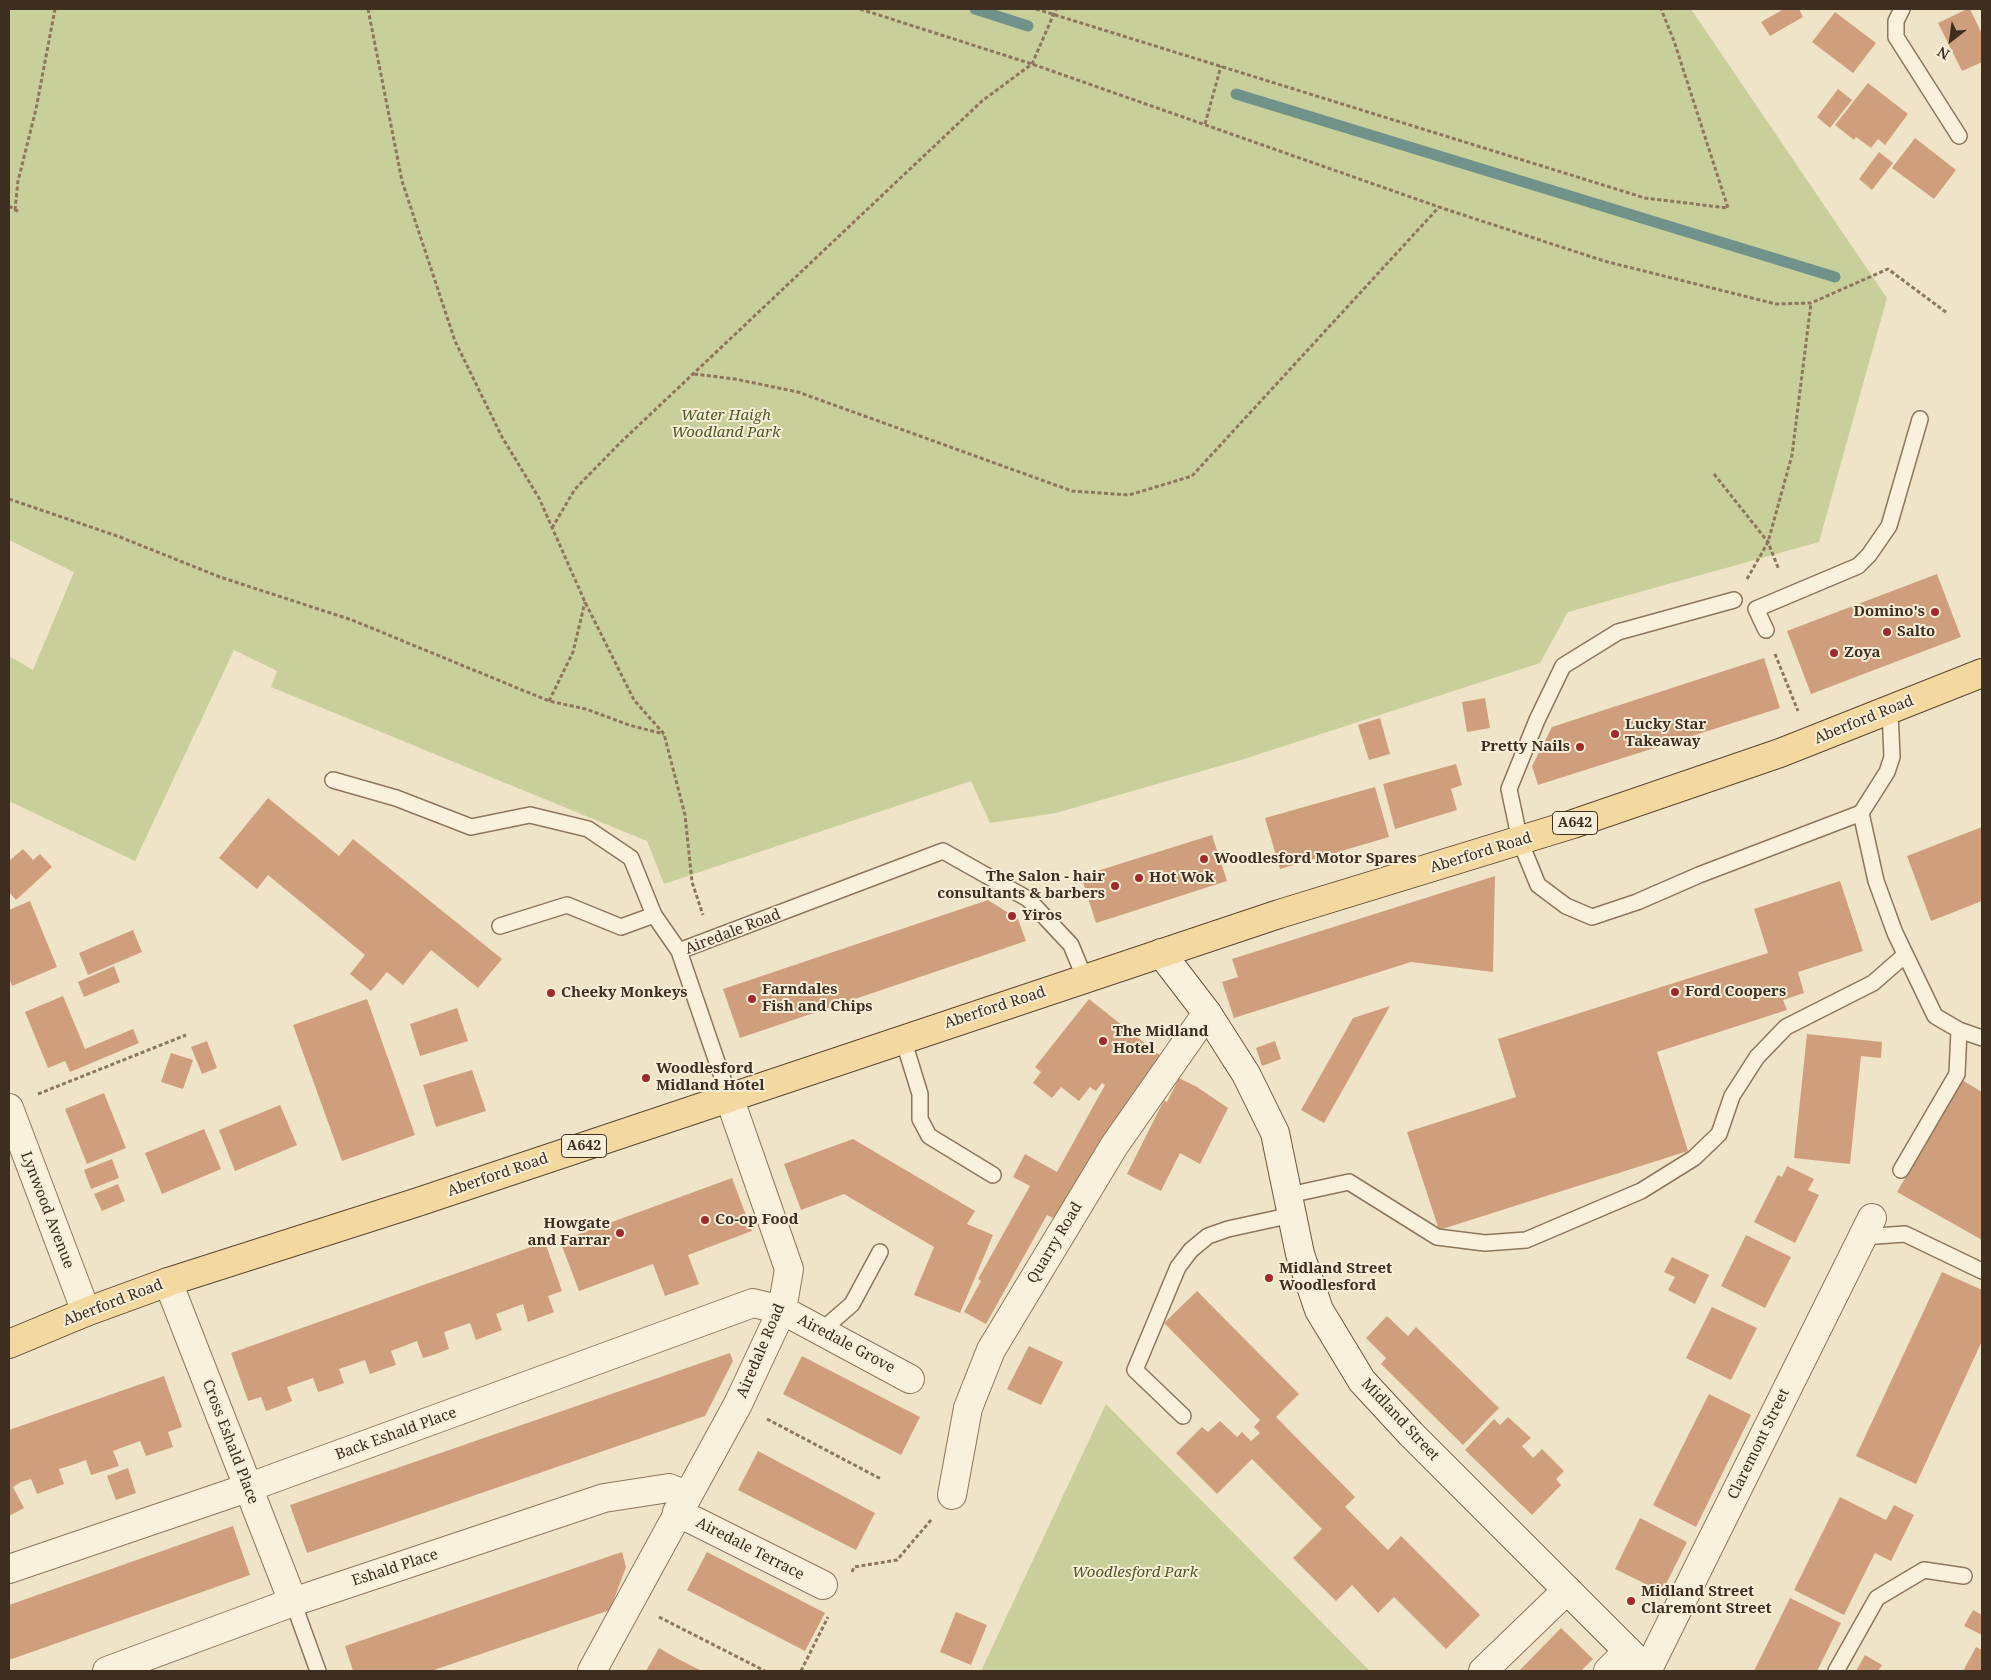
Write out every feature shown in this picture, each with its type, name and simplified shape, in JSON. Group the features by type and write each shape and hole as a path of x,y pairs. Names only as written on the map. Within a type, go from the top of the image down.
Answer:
{"main road":[{"name":"Aberford Road","path":"9,1344 86,1312 168,1282 418,1202 1279,914 1520,841 1810,741 1982,673"}],"street":[{"name":"Midland Street","path":"1161,954 1207,1013 1246,1074 1275,1133 1300,1254 1319,1310 1362,1381 1411,1434 1648,1671"},
{"name":"Quarry Road","path":"952,1495 968,1408 991,1350 1114,1146 1207,1013"},
{"name":"Airedale Road","path":"592,1671 738,1404 782,1310 789,1270 729,1097"},
{"name":"Lynwood Avenue","path":"9,1108 86,1312"},
{"name":"Claremont Street","path":"1648,1671 1867,1227"},
{"name":"Cross Eshald Place","path":"168,1282 293,1602"},
{"name":"Back Eshald Place","path":"9,1569 247,1488 753,1304 782,1310"},
{"name":"Airedale Grove","path":"782,1310 910,1378"},
{"name":"Eshald Place","path":"107,1671 293,1602 604,1498 669,1488 682,1504"},
{"name":"Airedale Terrace","path":"682,1504 823,1585"},
{"path":"1483,1671 1567,1590"},
{"path":"1608,1671 1628,1651"}],"lane":[{"path":"1902,9 1896,21 1896,37 1960,136"},
{"path":"1766,630 1756,609 1858,566 1869,554 1889,526 1920,419"},
{"path":"1734,600 1618,632 1563,666 1537,720 1509,789 1520,841 1538,885 1566,906 1592,916 1637,902 1699,874 1861,813 1888,772 1892,757 1890,710"},
{"path":"334,780 396,798 471,827 530,815 588,829 631,858 654,915 679,951"},
{"path":"1861,813 1876,881 1905,955 1935,1016 1959,1030 1982,1038"},
{"name":"Airedale Road","path":"729,1097 679,951 943,851 1028,899 1071,945 1085,979"},
{"path":"500,926 567,905 621,927 654,915"},
{"path":"1183,1416 1135,1370 1178,1267 1191,1250 1208,1236 1349,1182 1437,1236 1485,1243 1526,1240 1641,1191 1694,1158 1719,1134 1732,1096 1757,1057 1786,1027 1873,983 1905,955"},
{"path":"1901,1170 1957,1074 1959,1030"},
{"path":"902,1039 920,1094 920,1119 929,1136 993,1175"},
{"path":"1867,1227 1905,1234 1982,1271"},
{"path":"821,1331 852,1304 880,1252"},
{"path":"1836,1671 1876,1598 1924,1570 1964,1576"},
{"path":"293,1602 318,1671"}],"path":[{"path":"9,206 17,211 18,181 36,109 55,9"},
{"path":"368,9 402,182 455,342 502,437 539,498 585,602 634,700 664,734 685,815 692,882 711,940"},
{"path":"860,9 1032,64 1439,207 1604,261 1776,304 1811,303 1888,269 1947,313"},
{"path":"1036,9 1645,198 1728,208 1674,41 1661,9"},
{"path":"552,528 575,489 621,442 982,100 1032,64 1056,9"},
{"path":"1205,124 1221,66"},
{"path":"694,374 735,379 798,392 1072,491 1128,495 1192,476 1439,207"},
{"path":"1734,600 1768,542 1792,455 1811,303"},
{"path":"1714,474 1768,542 1789,596"},
{"path":"9,499 120,537 220,577 352,620 549,702 586,709 629,725 664,734"},
{"path":"549,702 572,652 585,602"},
{"path":"1766,630 1810,741"},
{"path":"34,1095 186,1035"},
{"path":"738,1404 881,1479"},
{"path":"850,1576 854,1567 897,1560 952,1495"},
{"path":"629,1602 766,1671"},
{"path":"801,1671 832,1610"}],"green space":[{"name":"Water Haigh Woodland Park","path":"9,9 1691,9 1887,298 1819,542 1568,612 1540,663 1244,759 1056,813 990,823 971,781 664,884 647,841 271,687 277,671 234,650 135,861 9,801 9,656 33,670 74,572 9,540"},
{"name":"Woodlesford Park","path":"1106,1404 1370,1671 981,1671"}],"building":[{"path":"1784,9 1799,9 1803,17 1770,36 1761,22"},
{"path":"1970,9 1982,34 1982,62 1962,71 1938,23"},
{"path":"1835,12 1876,43 1853,73 1812,42"},
{"path":"1868,83 1908,114 1885,145 1878,139 1871,148 1856,137 1854,140 1835,125"},
{"path":"1838,89 1852,100 1830,128 1817,117"},
{"path":"1915,138 1956,170 1934,199 1892,168"},
{"path":"1879,152 1893,163 1872,190 1859,179"},
{"path":"1937,574 1961,637 1811,694 1787,631"},
{"path":"1764,658 1780,708 1538,785 1532,766 1552,727"},
{"path":"1485,698 1490,728 1467,732 1462,702"},
{"path":"1380,718 1390,754 1369,760 1358,725"},
{"path":"1456,764 1462,785 1451,789 1457,810 1395,829 1383,784"},
{"path":"1375,787 1389,837 1280,869 1265,818"},
{"path":"268,798 339,856 353,839 502,959 478,988 431,950 403,985 387,972 371,991 350,974 365,955 268,875 257,889 219,858"},
{"path":"1982,827 1982,901 1931,921 1907,856"},
{"path":"1212,835 1227,881 1096,923 1081,876"},
{"path":"23,849 33,860 40,854 52,867 16,900 9,892 9,861"},
{"path":"1495,876 1493,972 1411,962 1234,1018 1222,982 1238,977 1232,959"},
{"path":"1840,881 1863,951 1798,972 1804,993 1783,1000 1787,1010 1657,1052 1688,1151 1439,1230 1407,1132 1516,1097 1498,1039 1768,953 1754,909"},
{"path":"988,900 1018,919 1026,941 740,1038 723,989"},
{"path":"30,901 57,967 12,986 9,978 9,910"},
{"path":"133,930 142,952 88,975 79,953"},
{"path":"114,966 120,982 84,997 78,982"},
{"path":"63,996 85,1049 133,1029 139,1043 70,1072 65,1061 48,1068 25,1012"},
{"path":"367,999 415,1135 342,1161 293,1025"},
{"path":"1089,999 1162,1057 1134,1094 1061,1222 1047,1215 986,1324 964,1312 981,1281 978,1279 1030,1186 1013,1177 1025,1154 1057,1172 1105,1085 1102,1083 1096,1091 1090,1087 1079,1101 1061,1087 1052,1098 1033,1083 1041,1072 1035,1067"},
{"path":"1390,1006 1324,1123 1301,1110 1353,1018"},
{"path":"457,1008 468,1041 420,1056 410,1024"},
{"path":"1807,1034 1882,1042 1881,1058 1861,1056 1850,1164 1794,1158"},
{"path":"207,1041 217,1068 202,1074 191,1047"},
{"path":"1275,1041 1281,1059 1262,1066 1256,1048"},
{"path":"171,1053 193,1060 183,1089 161,1082"},
{"path":"472,1070 486,1111 436,1127 423,1085"},
{"path":"1179,1078 1197,1087 1228,1108 1200,1164 1180,1153 1161,1191 1127,1174 1164,1100 1167,1102"},
{"path":"1962,1080 1982,1092 1982,1240 1897,1192"},
{"path":"104,1093 126,1148 87,1164 65,1109"},
{"path":"280,1105 297,1145 235,1171 219,1130"},
{"path":"204,1129 221,1169 162,1194 145,1153"},
{"path":"853,1139 975,1211 967,1224 993,1235 960,1313 914,1295 934,1247 844,1194 801,1210 784,1164"},
{"path":"112,1159 119,1178 91,1189 84,1170"},
{"path":"1787,1166 1814,1179 1808,1190 1819,1195 1795,1243 1754,1222 1778,1175 1782,1177"},
{"path":"732,1178 752,1231 688,1255 699,1284 665,1296 653,1264 579,1291 560,1241"},
{"path":"118,1184 125,1201 102,1211 94,1194"},
{"path":"1746,1235 1791,1257 1765,1308 1721,1286"},
{"path":"545,1242 562,1291 548,1296 554,1312 528,1322 523,1304 496,1314 502,1330 476,1340 470,1323 444,1332 449,1349 436,1354 423,1358 417,1341 391,1351 396,1365 370,1374 365,1360 339,1369 344,1383 318,1392 313,1378 287,1387 292,1401 266,1411 261,1397 248,1401 231,1353"},
{"path":"1672,1257 1709,1275 1695,1304 1668,1290 1675,1277 1664,1272"},
{"path":"1942,1272 1982,1290 1982,1341 1916,1484 1856,1456"},
{"path":"1197,1291 1299,1394 1276,1417 1355,1497 1345,1507 1388,1550 1401,1536 1480,1615 1446,1649 1394,1597 1378,1613 1352,1585 1336,1601 1293,1558 1322,1529 1252,1459 1217,1494 1176,1453 1202,1427 1208,1432 1220,1421 1237,1437 1242,1432 1251,1441 1260,1433 1254,1427 1260,1420 1164,1323"},
{"path":"1712,1307 1757,1328 1731,1380 1686,1358"},
{"path":"1387,1316 1408,1336 1416,1327 1499,1408 1463,1445 1381,1364 1386,1358 1366,1338"},
{"path":"1029,1346 1063,1362 1041,1405 1007,1389"},
{"path":"730,1353 733,1361 705,1416 307,1553 290,1505"},
{"path":"802,1356 920,1417 901,1455 783,1394"},
{"path":"164,1376 182,1427 168,1432 173,1447 146,1456 140,1441 113,1451 119,1466 91,1475 86,1460 59,1469 64,1484 37,1494 31,1479 21,1482 13,1487 24,1508 9,1516 9,1430"},
{"path":"1709,1394 1751,1415 1696,1527 1653,1505"},
{"path":"1508,1417 1531,1438 1522,1446 1533,1458 1542,1449 1564,1471 1556,1479 1561,1485 1532,1515 1465,1450 1494,1419 1500,1425"},
{"path":"758,1451 875,1513 856,1550 738,1490"},
{"path":"128,1468 136,1493 116,1500 107,1476"},
{"path":"1840,1497 1886,1520 1894,1505 1914,1515 1891,1561 1875,1553 1844,1615 1794,1590"},
{"path":"1640,1518 1687,1542 1662,1592 1615,1569"},
{"path":"233,1526 250,1575 9,1660 9,1605"},
{"path":"622,1552 626,1567 610,1610 431,1671 353,1671 345,1646"},
{"path":"707,1552 825,1613 805,1651 687,1590"},
{"path":"1790,1598 1841,1623 1817,1671 1754,1671"},
{"path":"1973,1610 1982,1615 1982,1635 1964,1626"},
{"path":"956,1612 987,1625 971,1665 940,1652"},
{"path":"1561,1628 1593,1659 1581,1671 1519,1671"},
{"path":"1976,1647 1982,1650 1982,1671 1963,1671"},
{"path":"659,1648 678,1659 702,1671 646,1671"},
{"path":"1865,1655 1882,1665 1878,1671 1856,1671"}],"waterway":[{"path":"975,9 1028,26"},
{"path":"1236,94 1835,277"}],"place":[{"name":"Domino's","path":"1935,612"},
{"name":"Salto","path":"1887,632"},
{"name":"Zoya","path":"1834,653"},
{"name":"Lucky Star Takeaway","path":"1615,734"},
{"name":"Pretty Nails","path":"1580,747"},
{"name":"Woodlesford Motor Spares","path":"1204,859"},
{"name":"Hot Wok","path":"1139,878"},
{"name":"The Salon - hair consultants & barbers","path":"1115,886"},
{"name":"Yiros","path":"1012,916"},
{"name":"Ford Coopers","path":"1675,992"},
{"name":"Cheeky Monkeys","path":"551,993"},
{"name":"Farndales Fish and Chips","path":"752,999"},
{"name":"The Midland Hotel","path":"1103,1041"},
{"name":"Woodlesford Midland Hotel","path":"646,1078"},
{"name":"Co-op Food","path":"705,1220"},
{"name":"Howgate and Farrar","path":"620,1233"},
{"name":"Midland Street Woodlesford","path":"1269,1278"},
{"name":"Midland Street Claremont Street","path":"1631,1601"}]}
